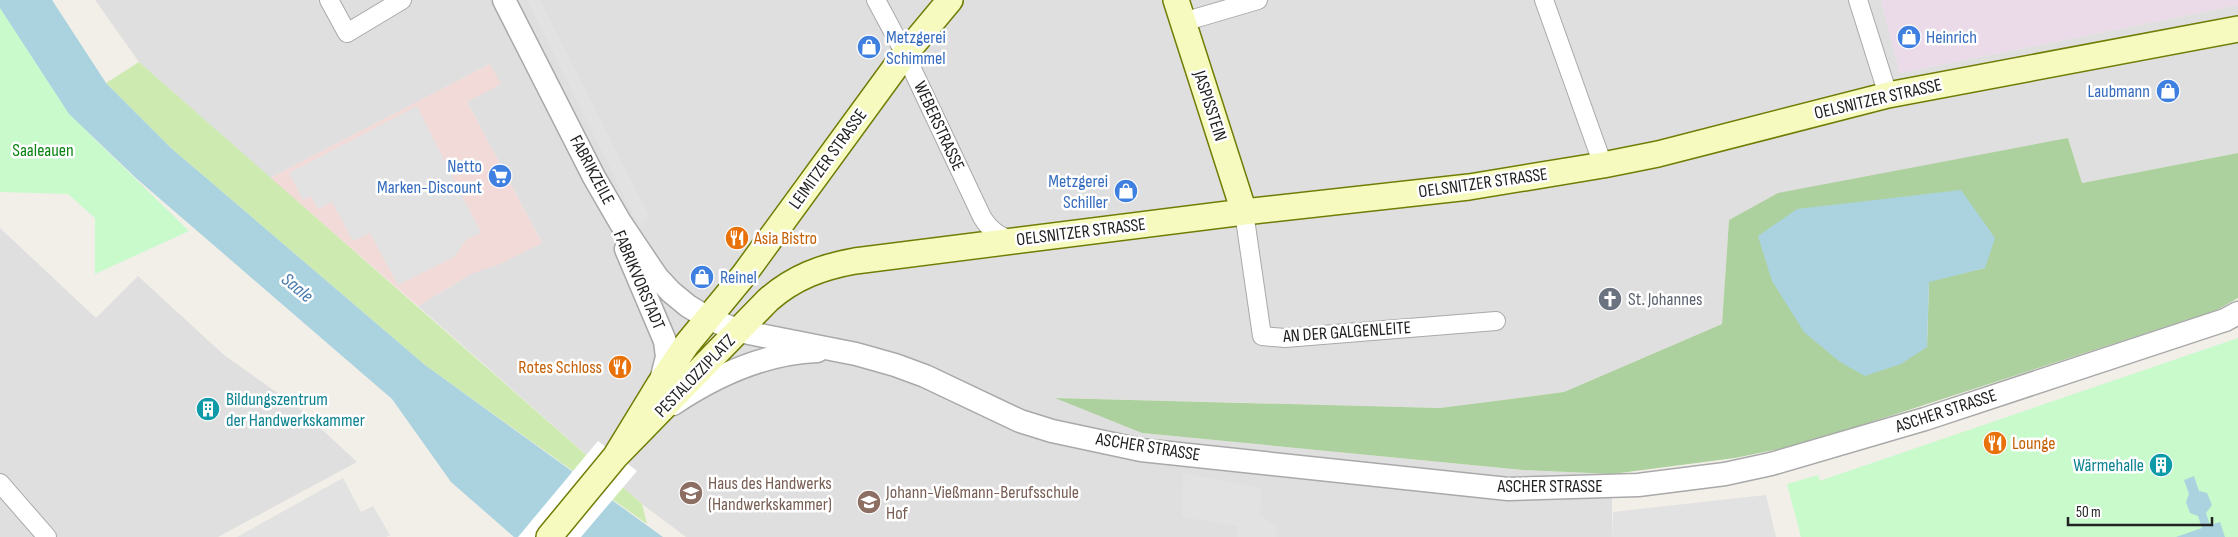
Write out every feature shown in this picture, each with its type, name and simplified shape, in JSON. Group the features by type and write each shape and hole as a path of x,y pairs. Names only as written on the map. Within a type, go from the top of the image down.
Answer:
{"main road":[{"name":"LEIMITZER STRASSE","path":"708,318 744,276 905,54 950,0"},
{"name":"JASPISSTEIN","path":"1180,11 1244,212"},
{"name":"OELSNITZER STRASSE","path":"739,331 788,284 814,271 855,261 1244,212 1469,187 1603,165 1658,154 1888,95 2238,29"},
{"name":"PESTALOZZIPLATZ","path":"608,465 632,431 659,385 687,344 708,318"},
{"name":"PESTALOZZIPLATZ","path":"608,465 739,331"},
{"path":"550,537 608,465"}],"street":[{"path":"329,0 347,33 402,0"},
{"name":"FABRIKZEILE","path":"504,0 594,177 637,250 670,292 708,318"},
{"name":"WEBERSTRASSE","path":"876,0 905,54 982,217 990,229 1002,237 1013,241"},
{"path":"1180,11 1258,0"},
{"path":"1544,0 1603,165"},
{"path":"1858,0 1888,95"},
{"name":"FABRIKVORSTADT","path":"594,177 665,341 667,357 659,385"},
{"name":"AN DER GALGENLEITE","path":"1244,212 1262,336 1285,338 1496,321"},
{"name":"ASCHER STRASSE","path":"739,331 856,354 925,376 1020,420 1052,431 1141,450 1508,489 1638,485 1725,474 1771,464 1925,419 2225,320 2238,313"},
{"name":"PESTALOZZIPLATZ","path":"708,318 739,331"},
{"name":"ASCHER STRASSE","path":"656,416 720,377 766,360 808,352 856,354"},
{"path":"0,483 47,537"}],"shaded area":[{"path":"95,0 1881,0 1900,73 2238,5 2238,153 2082,183 2068,138 1729,220 1722,324 1564,392 1440,408 1057,398 1142,433 1523,470 1612,474 1612,537 686,537 642,504 418,306 471,274 542,243 467,102 490,64 270,178 139,62"},
{"path":"527,0 540,0 649,216 639,226"},
{"path":"1881,0 2238,0 2238,5 1900,73"},
{"path":"490,64 501,84 467,102 542,243 500,264 471,274 418,306 270,178"},
{"path":"417,106 481,233 467,239 454,257 398,285 370,233 353,241 332,202 318,209 311,196 303,200 289,173"},
{"path":"0,228 96,318 138,276 224,355 300,409 357,462 218,537 0,537"},
{"path":"1183,473 1262,488 1260,516 1276,525 1276,537 1237,537 1238,526 1182,517"},
{"path":"343,478 361,512 373,506 390,535 386,537 237,537"},
{"path":"1766,495 1776,537 1612,537 1613,512"}],"green space":[{"name":"Saaleauen","path":"0,8 69,114 189,231 95,274 95,218 68,194 0,192"},
{"path":"139,62 642,504 647,524 425,365 171,148 106,83"},
{"path":"2068,138 2082,183 2238,153 2238,298 2215,311 1803,444 1735,458 1612,474 1523,470 1142,433 1055,398 1440,408 1564,392 1722,324 1729,220 1778,193","holes":["1759,236 1985,268 1929,281 1927,347"]},
{"path":"2238,338 2238,537 1801,537 1787,484 1818,475 1820,481"}],"water":[{"name":"Saale","path":"0,0 52,0 106,83 171,148 425,365 663,537 514,537 451,482 392,399 137,179 69,114 0,8"},
{"path":"1961,190 1995,238 1985,268 1929,282 1927,347 1901,364 1865,376 1840,362 1804,332 1772,281 1758,236 1797,209"},
{"path":"2194,476 2199,491 2207,493 2212,505 2206,513 2210,525 2220,522 2225,537 2176,537 2202,528 2198,516 2190,513 2186,502 2189,494 2184,480"}],"pier":[{"path":"598,441 637,471 581,537 518,537"}],"place":[{"name":"Heinrich","path":"1909,37"},
{"name":"Metzgerei Schimmel","path":"869,47"},
{"name":"Laubmann","path":"2168,91"},
{"name":"Netto Marken-Discount","path":"500,176"},
{"name":"Metzgerei Schiller","path":"1126,191"},
{"name":"Asia Bistro","path":"737,238"},
{"name":"Reinel","path":"702,277"},
{"name":"St. Johannes","path":"1610,299"},
{"name":"Rotes Schloss","path":"620,367"},
{"name":"Bildungszentrum der Handwerkskammer","path":"208,409"},
{"name":"Lounge","path":"1995,443"},
{"name":"Wärmehalle","path":"2161,465"},
{"name":"Haus des Handwerks (Handwerkskammer)","path":"691,493"},
{"name":"Johann-Vießmann-Berufsschule Hof","path":"869,502"}]}
